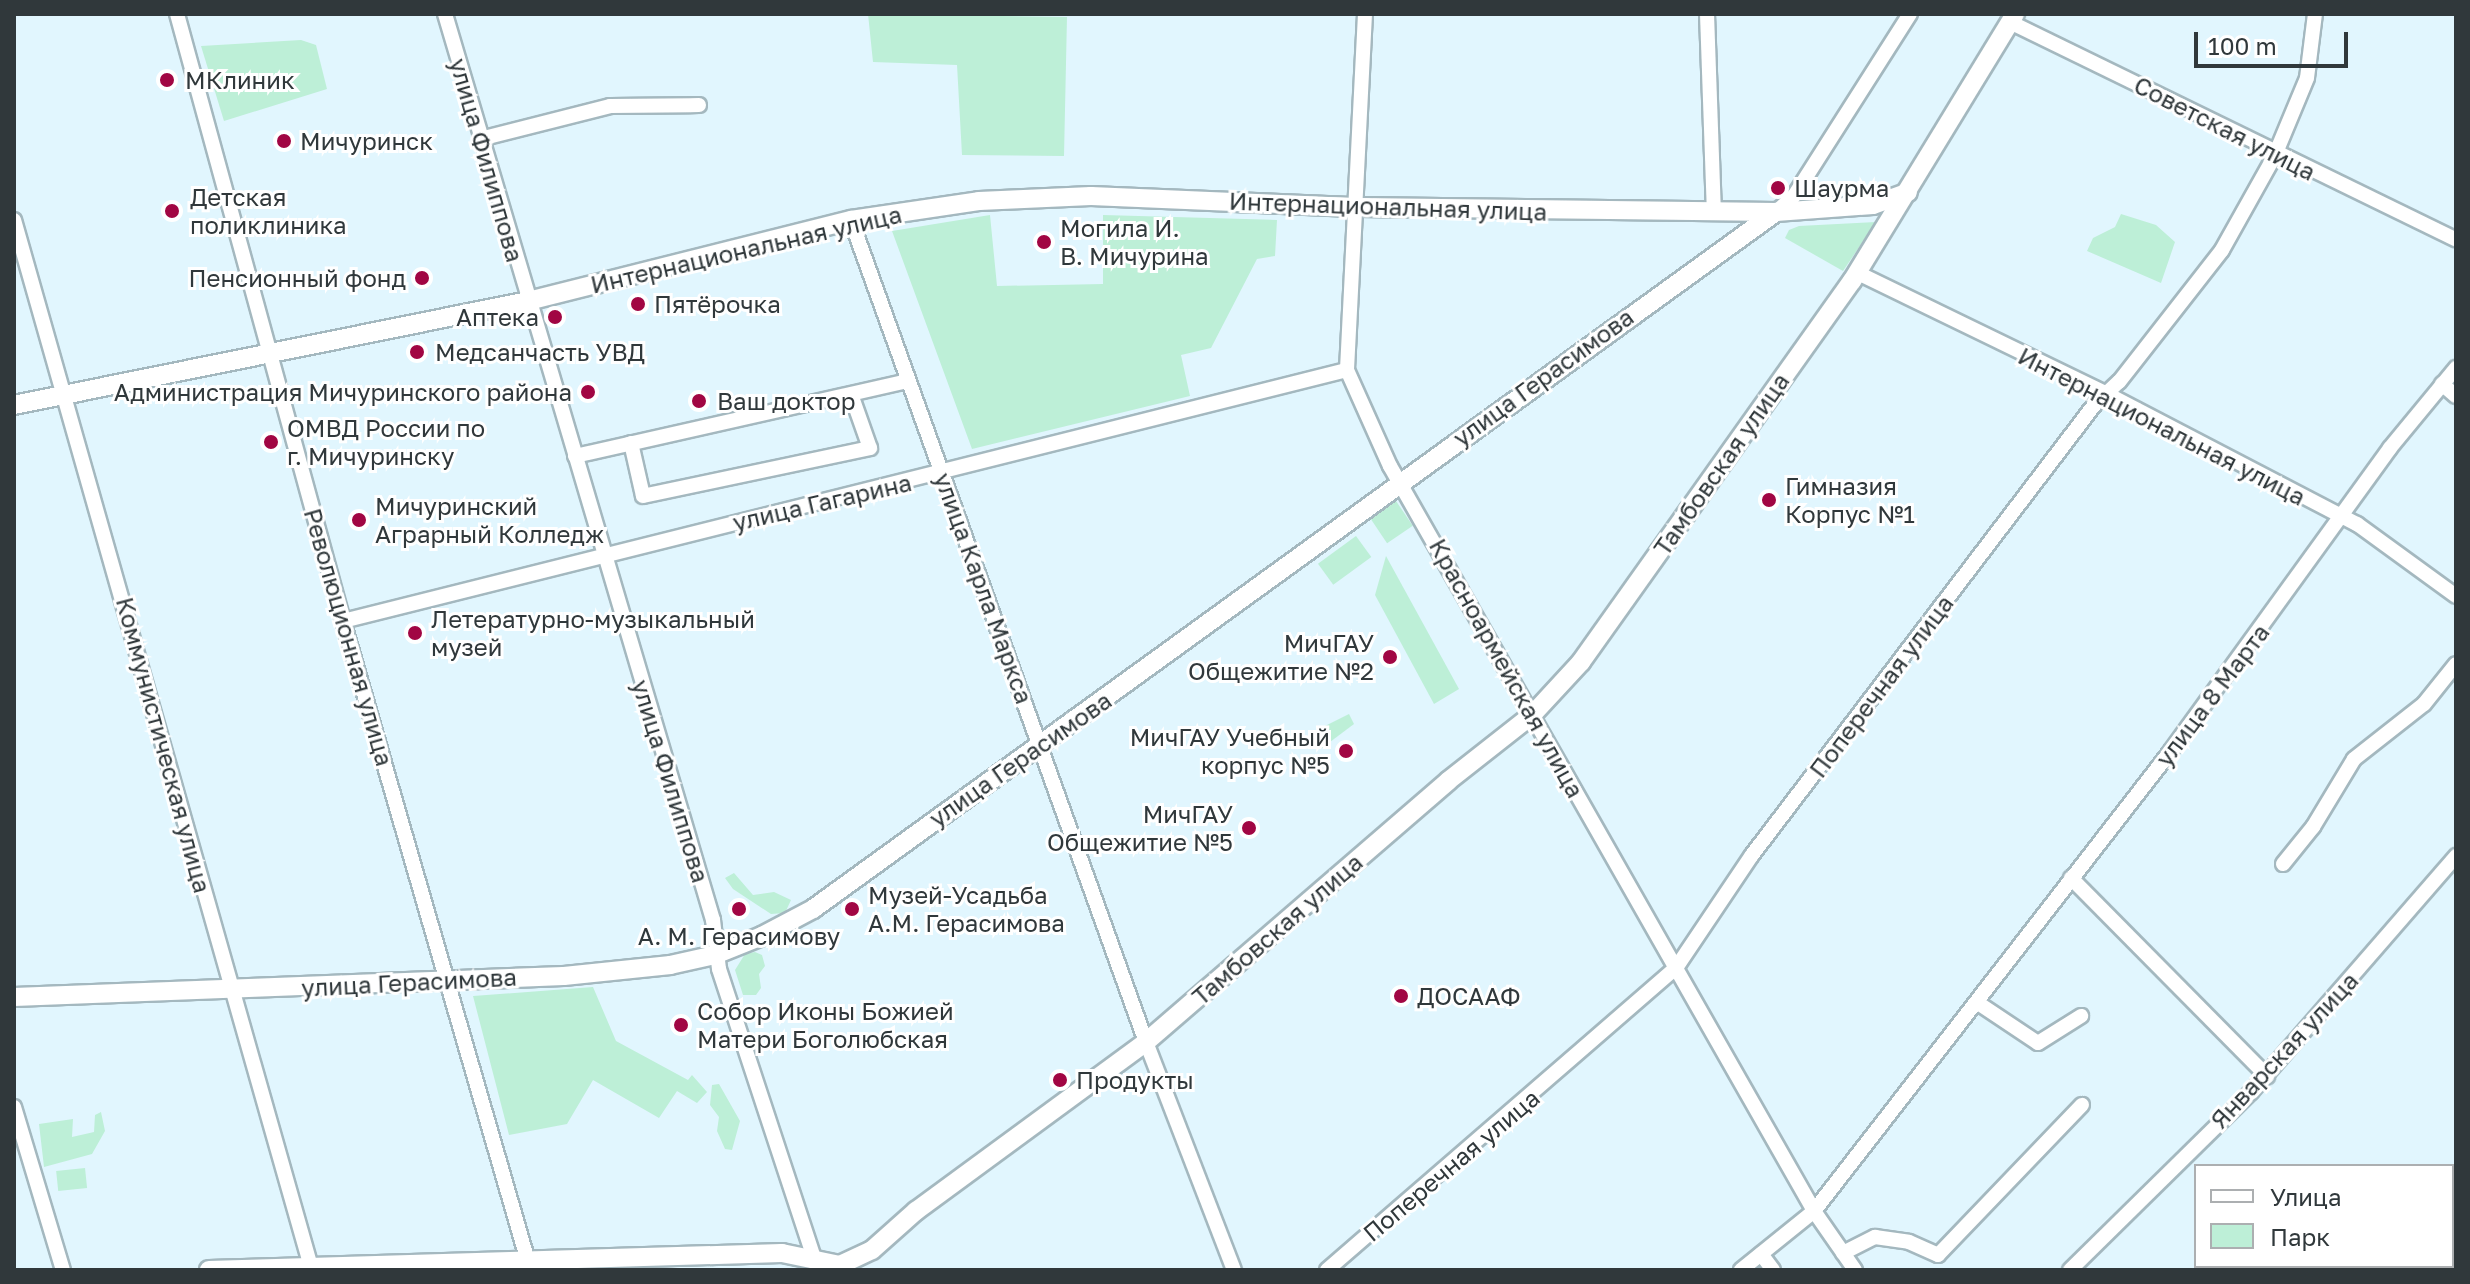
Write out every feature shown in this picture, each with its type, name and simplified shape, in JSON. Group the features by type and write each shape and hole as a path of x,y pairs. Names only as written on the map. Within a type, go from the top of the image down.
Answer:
{"main road":[{"name":"Тамбовская улица","path":"209,1270 527,1258 840,1265 872,1250 916,1211 1146,1042 1448,781 1533,714 1581,662 1858,273 1908,192 2007,17"},
{"path":"1776,212 1873,205 1908,192"},
{"name":"Интернациональная улица","path":"14,405 528,301 851,220 979,201 1091,196 1359,207 1776,212"},
{"name":"улица Герасимова","path":"14,997 564,976 715,955 813,909 1358,518 1400,481 1776,212"}],"street":[{"name":"Революционная улица","path":"177,14 343,621 527,1258"},
{"name":"улица Филиппова","path":"445,14 713,920 715,955 816,1264"},
{"name":"Красноармейская улица","path":"1365,14 1359,207 1347,370 1400,481 1814,1211 1855,1270"},
{"path":"1707,14 1714,212"},
{"path":"1776,212 1794,196 1910,14"},
{"name":"Поперечная улица","path":"1327,1270 1676,968 1752,855 2107,394 2222,250 2275,155 2307,78 2315,14"},
{"name":"Советская улица","path":"2007,17 2275,155 2456,240"},
{"path":"480,139 610,106 699,105"},
{"name":"Коммунистическая улица","path":"14,220 67,394 312,1267"},
{"name":"улица Карла Маркса","path":"851,220 1042,744 1146,1042 1234,1270"},
{"name":"Интернациональная улица","path":"1858,273 2107,394 2357,524 2456,596"},
{"name":"улица 8 Марта","path":"1741,1270 1814,1211 1978,1003 2340,517 2456,368"},
{"name":"улица Гагарина","path":"343,621 1347,370"},
{"path":"575,456 908,381"},
{"path":"2442,384 2456,396"},
{"path":"631,443 643,496 870,448 851,394"},
{"path":"2283,864 2313,827 2354,759 2424,704 2456,664"},
{"name":"Январская улица","path":"2070,1270 2267,1076 2456,856"},
{"path":"2071,878 2267,1076"},
{"path":"1978,1003 2038,1043 2081,1016"},
{"path":"1843,1253 1875,1237 1909,1242 1938,1255 2082,1105"},
{"path":"14,1107 63,1270"},
{"path":"1761,1254 1773,1270"}],"green space":[{"path":"868,14 1067,17 1064,156 962,155 957,65 873,62"},
{"path":"301,40 316,45 327,89 224,121 201,46"},
{"path":"2121,214 2156,225 2175,242 2161,283 2087,251 2093,238 2115,227"},
{"path":"990,215 997,286 1103,284 1103,215 1277,220 1275,256 1257,259 1211,348 1181,355 1190,396 972,449 892,231"},
{"path":"1876,222 1843,271 1785,238 1789,230 1799,226"},
{"path":"1396,501 1413,526 1387,543 1370,518"},
{"path":"1356,536 1371,557 1333,585 1318,564"},
{"path":"1386,556 1459,689 1434,704 1375,595"},
{"path":"1349,714 1354,724 1322,748 1315,731"},
{"path":"734,873 753,895 774,892 791,900 785,913 771,914 733,889 725,878"},
{"path":"755,952 762,955 765,966 759,974 761,988 756,995 743,995 735,970 745,954"},
{"path":"593,987 616,1041 688,1080 692,1075 707,1092 697,1103 677,1091 659,1118 593,1080 567,1124 509,1135 473,996"},
{"path":"719,1084 740,1121 732,1150 725,1149 717,1131 719,1117 710,1105 712,1085"},
{"path":"101,1112 105,1131 92,1154 44,1167 39,1124 73,1119 72,1137 94,1132 95,1115"},
{"path":"85,1168 87,1188 58,1191 56,1171"}],"place":[{"name":"МКлиник","path":"167,80"},
{"name":"Мичуринск","path":"284,141"},
{"name":"Шаурма","path":"1778,188"},
{"name":"Детская поликлиника","path":"172,211"},
{"name":"Могила И. В. Мичурина","path":"1044,242"},
{"name":"Пенсионный фонд","path":"422,278"},
{"name":"Пятёрочка","path":"638,304"},
{"name":"Аптека","path":"555,317"},
{"name":"Медсанчасть УВД","path":"417,352"},
{"name":"Администрация Мичуринского района","path":"588,392"},
{"name":"Ваш доктор","path":"699,401"},
{"name":"ОМВД России по г. Мичуринску","path":"271,442"},
{"name":"Гимназия Корпус №1","path":"1769,500"},
{"name":"Мичуринский Аграрный Колледж","path":"359,520"},
{"name":"Летературно-музыкальный музей","path":"415,633"},
{"name":"МичГАУ Общежитие №2","path":"1390,657"},
{"name":"МичГАУ Учебный корпус №5","path":"1346,751"},
{"name":"МичГАУ Общежитие №5","path":"1249,828"},
{"name":"А. М. Герасимову","path":"739,909"},
{"name":"Музей-Усадьба А.М. Герасимова","path":"852,909"},
{"name":"ДОСААФ","path":"1401,996"},
{"name":"Собор Иконы Божией Матери Боголюбская","path":"681,1025"},
{"name":"Продукты","path":"1060,1080"}]}
